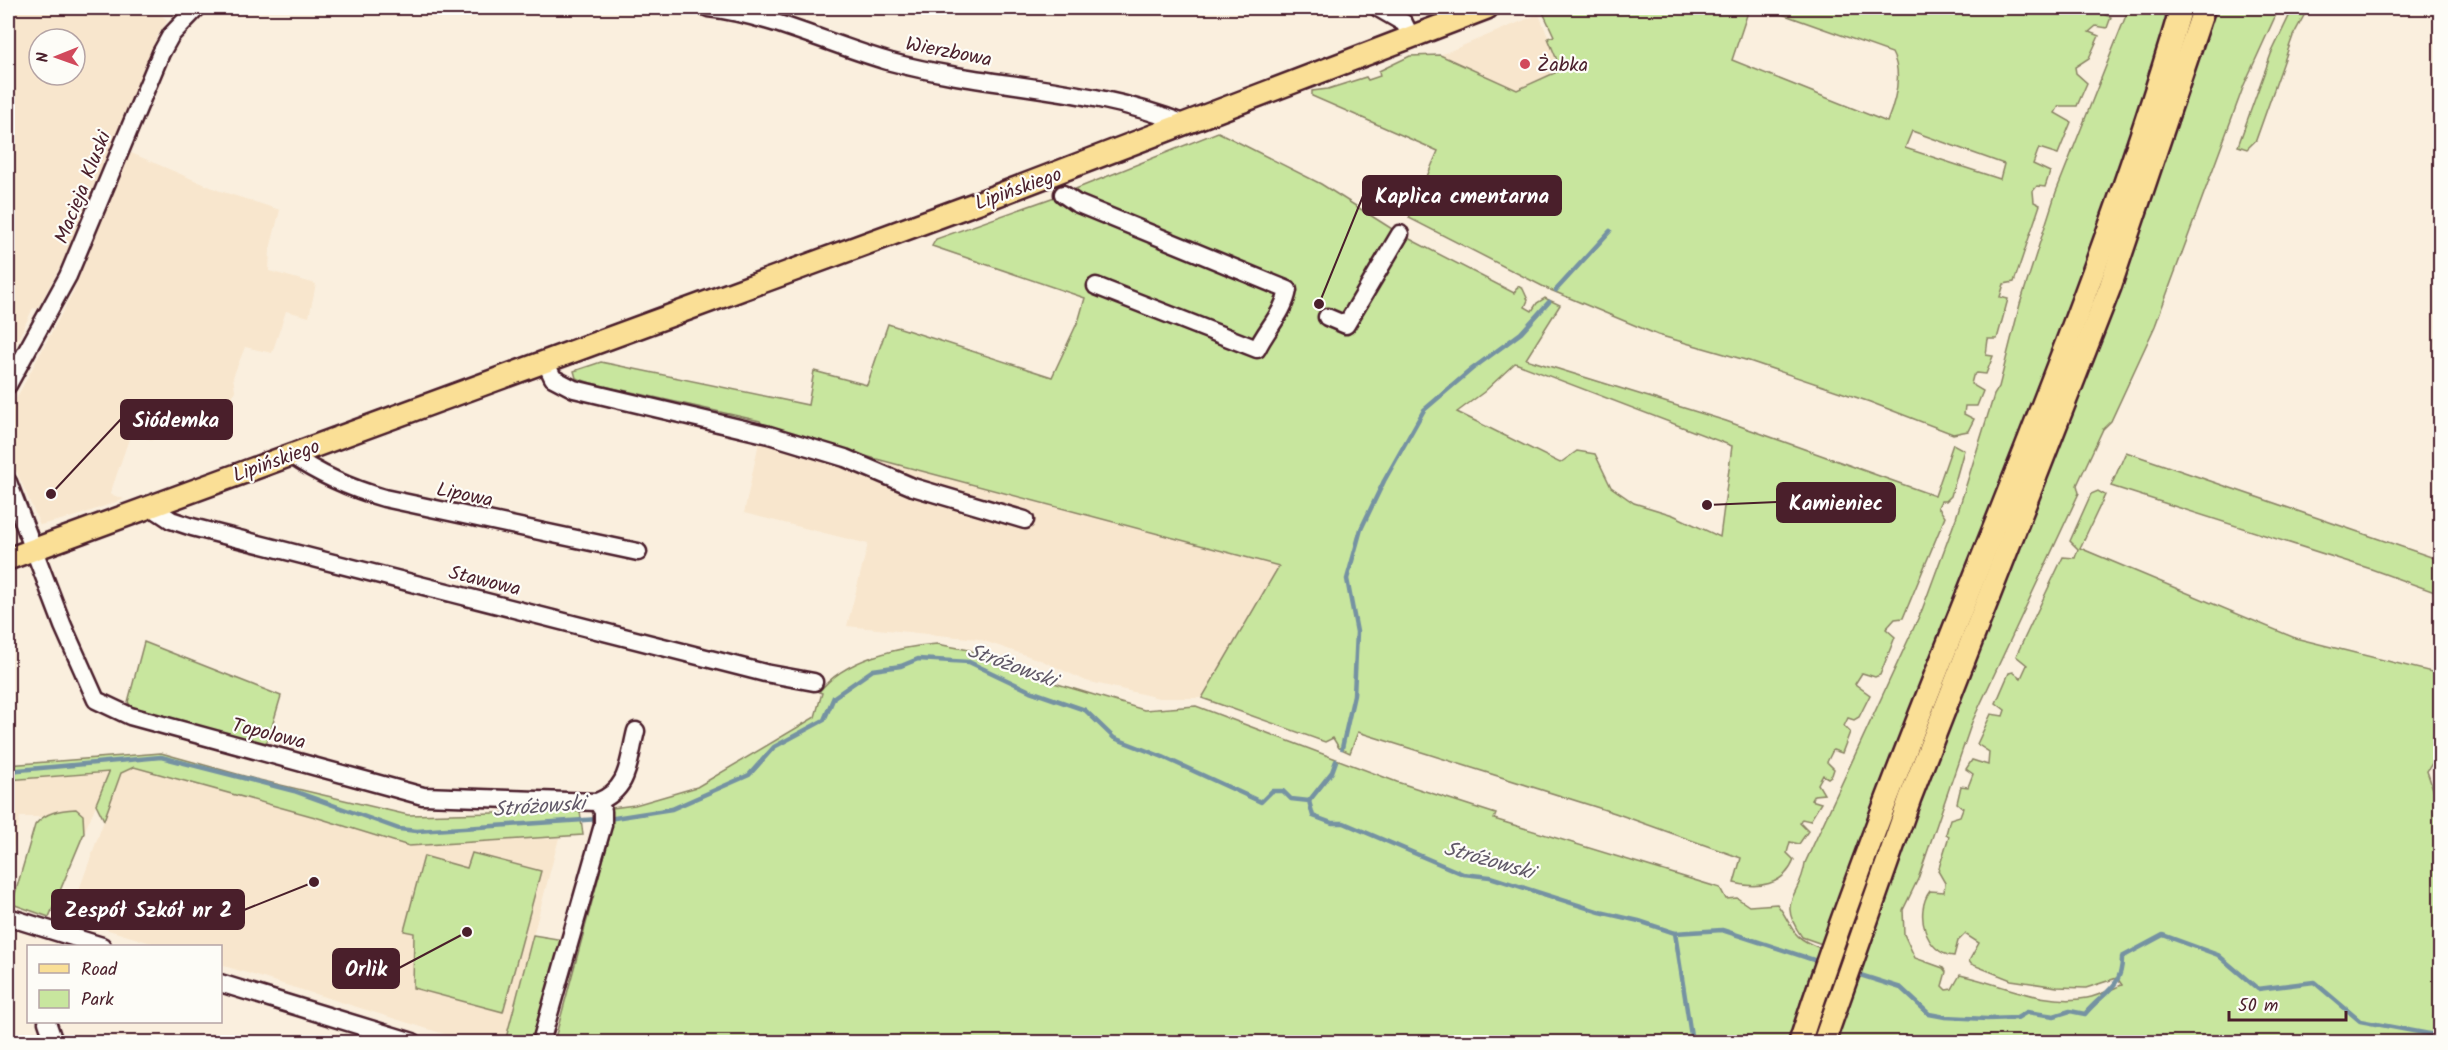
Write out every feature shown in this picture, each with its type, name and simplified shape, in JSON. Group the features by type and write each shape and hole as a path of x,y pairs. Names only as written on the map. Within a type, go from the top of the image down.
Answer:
{"main road":[{"name":"Lipińskiego","path":"8,559 1185,124 1487,8"},
{"path":"1800,1042 1884,804 2041,406 2117,203 2151,107 2181,8"},
{"path":"1824,1042 1859,935 1910,798 2106,298 2204,8"}],"street":[{"name":"Macieja Kluski","path":"8,385 69,276 161,53 171,35 197,8"},
{"name":"Wierzbowa","path":"708,8 753,15 890,62 949,75 1048,88 1111,101 1185,124"},
{"path":"1378,8 1404,23 1411,37"},
{"path":"1064,194 1076,203 1288,290 1278,318 1265,331 1257,349 1096,286"},
{"path":"1327,317 1346,325 1400,234"},
{"path":"545,361 553,378 574,389 769,435 845,458 913,487 1025,520"},
{"name":"Lipowa","path":"291,455 312,470 351,489 638,552"},
{"path":"8,482 33,550"},
{"name":"Stawowa","path":"150,506 171,520 192,527 754,670 814,682"},
{"name":"Topolowa","path":"33,550 96,700 106,706 130,716 242,749 423,796 601,813"},
{"path":"541,1042 601,813 610,797 622,785 636,731"},
{"path":"8,917 54,939 95,945"},
{"path":"222,984 413,1042"},
{"path":"47,1023 54,1042"}],"shaded area":[{"path":"8,8 150,8 168,20 158,35 65,258 37,309 33,308 8,360"},
{"path":"1539,14 1561,70 1517,90 1440,55"},
{"path":"129,152 220,191 280,210 270,249 269,271 316,284 309,317 286,311 272,353 245,347 233,377 235,390 222,427 168,410 153,440 131,433 110,494 124,499 77,516 40,525 8,452 8,414 73,292"},
{"path":"762,428 1280,566 1202,698 1159,698 1086,681 1043,661 978,639 847,626 868,544 744,513"},
{"path":"134,767 315,817 409,846 559,838 505,1042 470,1042 222,965 222,945 158,945 69,918 121,773"},
{"path":"110,772 84,833 83,815 60,810 41,817 20,817 10,861 8,860 8,780"}],"green space":[{"path":"1541,8 1739,8 1748,12 1732,60 1887,122 1893,106 1897,78 1892,53 1765,8 2107,8 2105,15 2111,17 2107,28 2096,26 2089,32 2099,36 2089,58 2075,67 2076,73 2087,83 2077,106 2059,106 2055,113 2071,122 2058,154 2039,148 2033,164 2050,172 2045,187 2037,186 2033,191 2034,202 2040,205 2014,282 2004,284 2000,297 2008,299 1997,339 1988,339 1986,355 1993,356 1986,374 1977,373 1973,376 1971,384 1983,391 1977,406 1965,406 1964,414 1974,419 1968,431 1953,434 1870,402 1749,361 1658,335 1548,289 1409,218 1438,151 1312,96 1312,91 1328,89 1366,77 1368,80 1380,76 1379,71 1410,56 1440,55 1517,90 1561,70 1548,38 1554,36","holes":["1912,131 2004,164 2000,179 1905,148"]},
{"path":"2129,8 2171,8 2091,244 2048,361 1822,944 1802,937 1791,914 1792,898 1803,874 1805,863 1922,610 1956,518 1994,395 1999,387 2020,304 2056,192"},
{"path":"2215,8 2279,8 2244,85 2155,326 2111,421 2103,429 2077,485 2079,493 1972,722 1918,879 1903,910 1904,934 1915,958 1943,968 1946,972 1942,986 1946,990 1952,989 1960,975 2023,993 2054,999 2087,998 2122,985 2117,978 2086,988 2057,987 2011,980 1971,964 1969,961 1979,943 1965,934 1958,941 1954,956 1936,948 1929,940 1923,920 1925,900 1930,891 1944,892 1945,883 1938,871 1949,836 1946,834 1950,819 1960,816 1963,808 1957,803 1961,786 1968,787 1973,774 1966,769 1972,760 1988,765 1989,752 1977,744 1991,714 2003,716 2005,710 1996,703 2009,673 2013,672 2021,678 2027,665 2016,656 2063,557 2075,558 2078,549 2070,541 2091,494 2098,491 2105,495 2080,548 2295,638 2440,674 2440,751 2427,771 2433,789 2440,795 2440,1042 1834,1042 1903,842 2092,364"},
{"path":"2293,8 2308,8 2293,36 2256,140 2247,149 2238,146 2271,54"},
{"path":"1218,132 1321,184 1400,234 1514,293 1518,286 1523,289 1528,300 1525,307 1532,311 1537,303 1545,298 1560,305 1526,359 1726,421 1935,496 1953,444 1964,450 1951,496 1946,501 1941,501 1938,507 1945,517 1903,618 1895,619 1886,629 1895,637 1880,675 1875,677 1862,673 1855,684 1870,695 1859,717 1854,720 1848,718 1844,726 1850,732 1842,753 1833,750 1827,762 1834,769 1832,775 1828,778 1823,775 1818,784 1824,794 1814,795 1811,800 1821,803 1810,821 1802,819 1800,823 1808,831 1799,844 1790,842 1787,853 1794,860 1784,875 1769,884 1752,886 1734,883 1741,858 1615,813 1358,732 1350,753 1339,748 1333,738 1325,742 1202,698 1279,566 764,429 760,421 576,378 574,371 601,362 808,405 814,371 867,385 888,324 1052,377 1079,319 1085,298 932,246 936,239 1063,194","holes":["1515,363 1732,446 1720,537 1673,515 1634,503 1611,487 1595,454 1577,451 1560,463 1457,412 1484,392"]},
{"path":"2126,452 2440,560 2440,594 2371,569 2111,486"},
{"path":"144,642 281,696 268,740 264,744 132,708 128,702"},
{"path":"937,644 969,650 1051,682 1144,710 1196,706 1397,782 1496,814 1494,819 1720,888 1726,899 1737,898 1749,906 1777,904 1797,935 1820,948 1801,1000 1791,1042 554,1042 610,835 612,808 635,805 697,787 815,717 822,693 819,692 842,671 889,652"},
{"path":"161,753 255,779 408,815 580,811 583,835 409,846 315,817 134,767 121,773 104,820 96,804 109,772 8,780 8,765"},
{"path":"76,809 83,815 84,833 49,917 12,904 35,825 48,814"},
{"path":"472,853 541,871 503,1012 413,988 414,933 404,931 424,856 467,868"},
{"path":"533,935 564,940 534,1042 505,1042"}],"waterway":[{"path":"1556,290 1610,231"},
{"path":"1342,748 1354,695 1357,632 1347,579 1361,529 1384,481 1424,410 1472,369 1521,333 1549,302"},
{"name":"Stróżowski","path":"608,819 672,809 749,775 774,747 824,720 834,697 873,670 901,666 918,659 969,662 1030,691 1085,710 1114,738 1163,757 1261,802 1272,791 1283,791 1291,799 1309,801 1313,816 1332,823 1344,823 1463,874 1490,877 1675,933 1692,1042"},
{"name":"Stróżowski","path":"8,771 161,757 294,791 399,829 417,831 599,819"},
{"path":"1309,801 1332,772 1336,761"},
{"path":"1675,933 1722,930 1820,962"},
{"path":"1854,973 1901,988 1929,1014 1945,1017 2017,1018 2027,1012 2054,1016 2070,1011 2085,1014 2115,983 2119,976 2122,957 2163,935 2218,955 2258,989 2314,982 2360,1021 2440,1036"}],"place":[{"name":"Żabka","path":"1525,64"},
{"name":"Kaplica cmentarna","path":"1319,304"},
{"name":"Siódemka","path":"51,494"},
{"name":"Kamieniec","path":"1707,505"},
{"name":"Zespół Szkół nr 2","path":"314,882"},
{"name":"Orlik","path":"467,932"}]}
